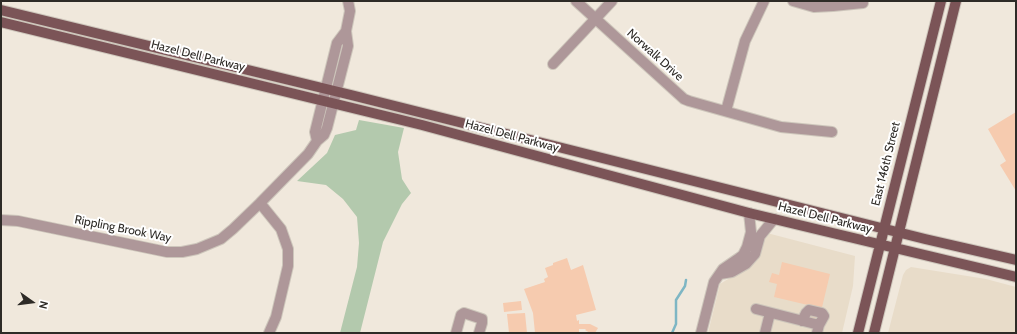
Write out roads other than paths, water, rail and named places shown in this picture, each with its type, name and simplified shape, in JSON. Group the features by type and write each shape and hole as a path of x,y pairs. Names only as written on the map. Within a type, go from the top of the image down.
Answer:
{"main road":[{"name":"East 146th Street","path":"858,333 940,1"},
{"path":"874,333 896,249 956,1"},
{"name":"Hazel Dell Parkway","path":"1,10 325,88 1016,260"},
{"name":"Hazel Dell Parkway","path":"1,22 422,125 748,213 1016,277"}],"street":[{"path":"317,141 315,132 325,88 337,43 346,30 350,11 348,1"},
{"name":"Norwalk Drive","path":"576,1 684,99 782,127 832,132"},
{"path":"553,64 612,1"},
{"path":"726,111 745,41 764,1"},
{"path":"792,1 814,7 863,3"},
{"name":"Rippling Brook Way","path":"1,220 18,221 159,251 182,252 204,247 220,239 233,229 260,203 308,154 317,141 324,135 334,103 348,46 346,30"},
{"path":"260,203 281,229 288,249 288,266 276,317 269,333"},
{"path":"701,333 714,282 727,266 746,251 751,238 748,213"},
{"path":"720,274 732,272 746,264 755,254 760,236 774,219"},
{"path":"756,309 802,321 818,329"},
{"path":"456,333 464,313 482,319 479,333"},
{"path":"765,333 770,313"}],"waterway":[{"path":"672,333 676,324 676,300 685,286 686,280"}]}
